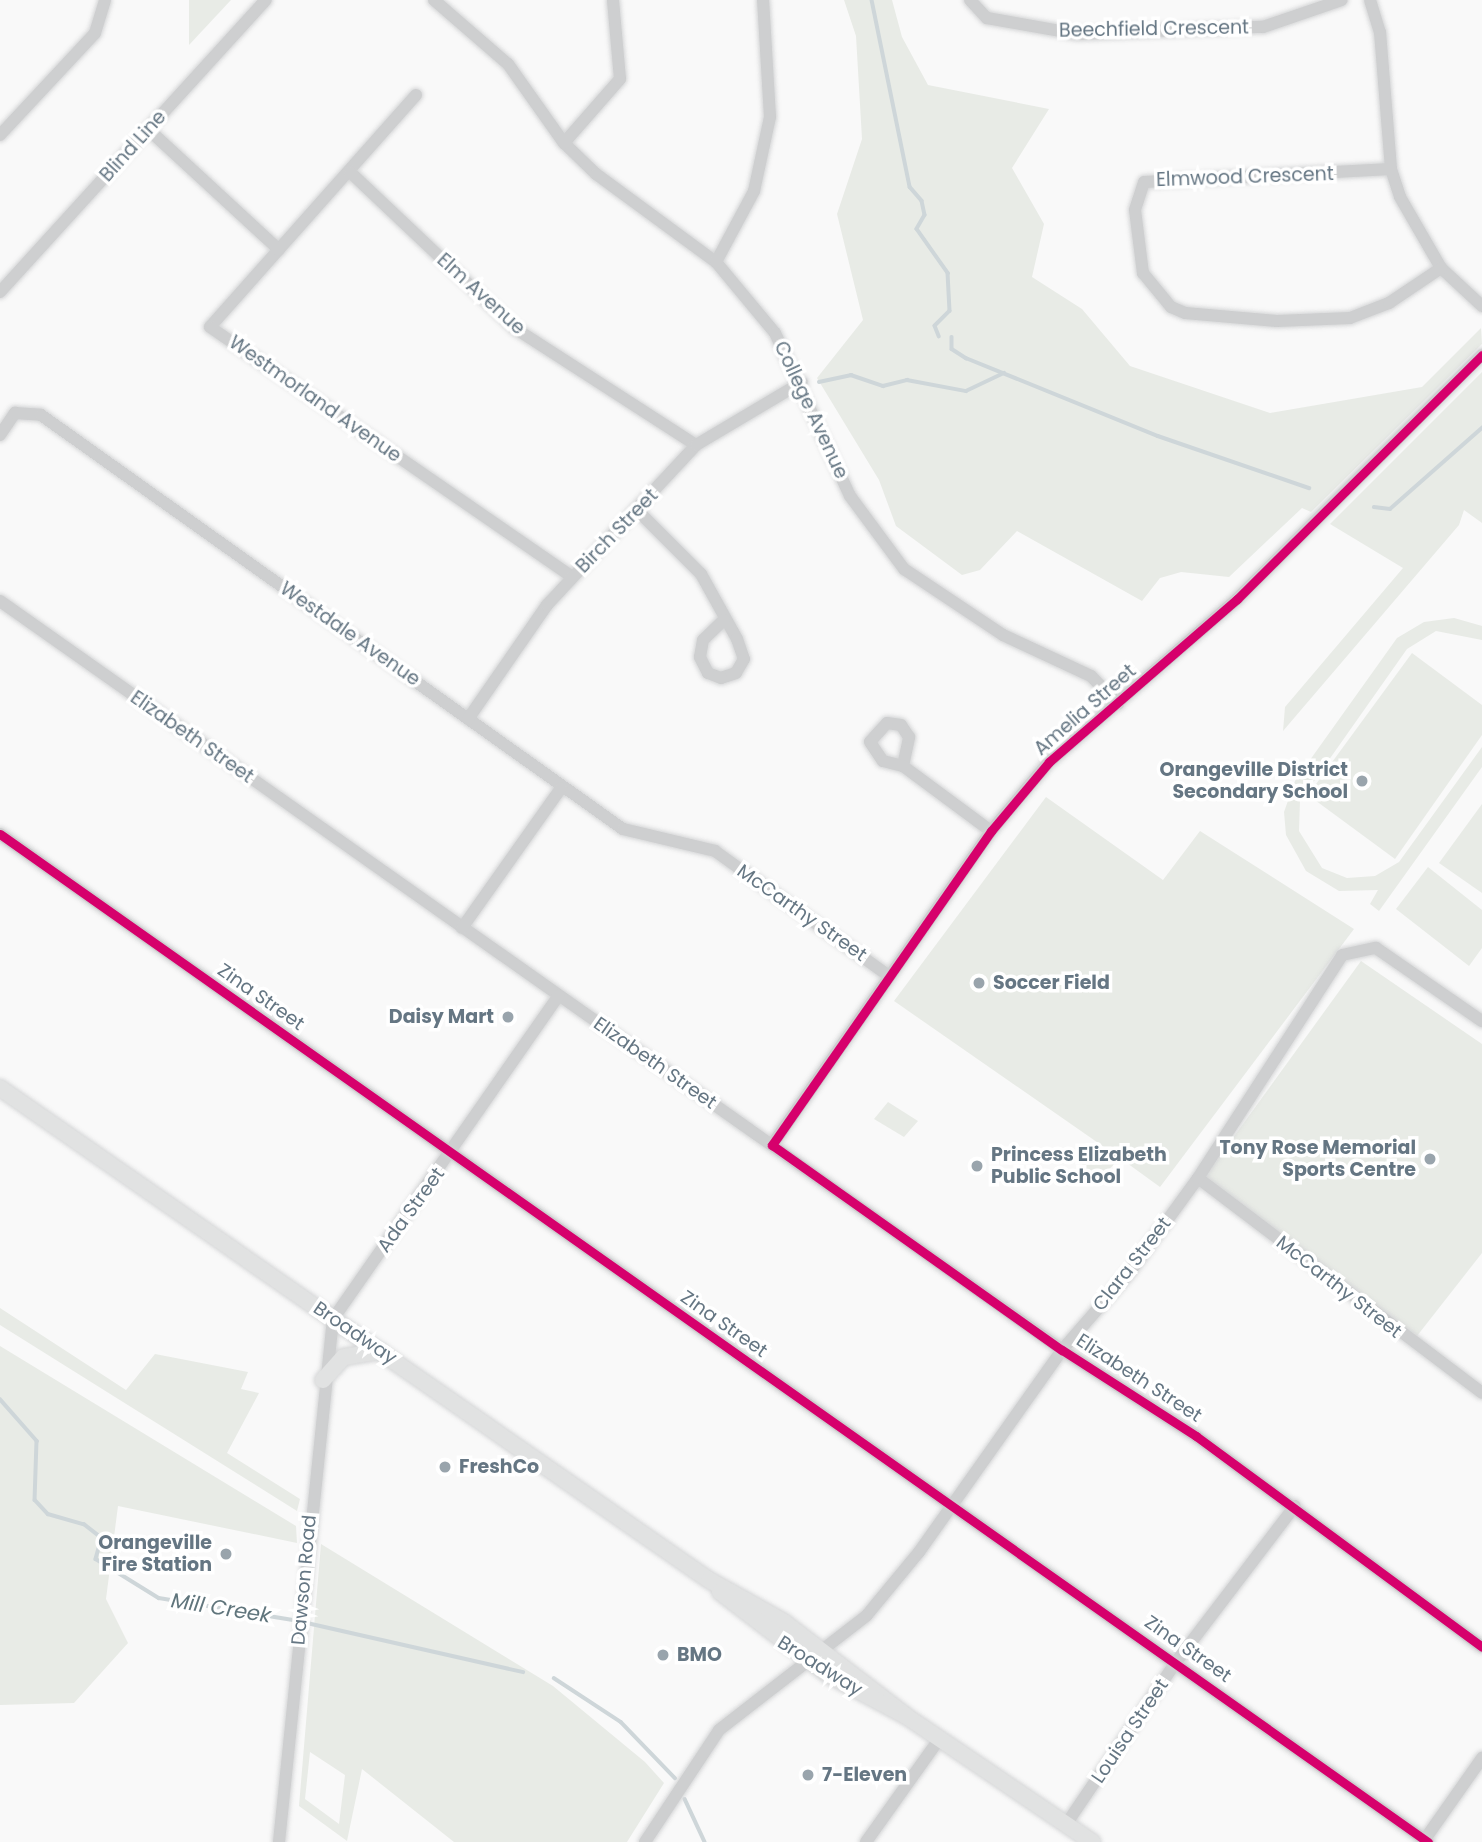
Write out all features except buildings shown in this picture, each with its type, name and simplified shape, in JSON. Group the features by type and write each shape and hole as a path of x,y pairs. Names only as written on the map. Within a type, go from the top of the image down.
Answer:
{"main road":[{"name":"Broadway","path":"0,1088 709,1580 822,1649 905,1716"},
{"path":"323,1380 344,1357 381,1351"},
{"name":"Broadway","path":"709,1580 806,1660 940,1738 1092,1842"}],"street":[{"path":"0,135 95,33 105,0"},
{"name":"Blind Line","path":"0,292 5,277 148,129 266,0"},
{"name":"College Avenue","path":"434,0 508,64 564,143 716,262 775,333 802,382 850,496 904,569 1003,635 1091,676 1118,704"},
{"path":"564,143 620,79 613,0"},
{"path":"716,262 754,191 770,117 763,0"},
{"name":"Beechfield Crescent","path":"970,0 987,18 1077,34 1263,27 1342,0"},
{"path":"1370,0 1380,32 1391,169 1407,214 1441,268 1482,306"},
{"name":"Westmorland Avenue","path":"416,95 210,327 572,577"},
{"path":"148,129 279,250"},
{"name":"Elmwood Crescent","path":"1391,169 1144,181 1135,210 1143,273 1171,307 1185,313 1277,320 1350,318 1397,299 1441,268"},
{"name":"Elm Avenue","path":"350,172 516,329 696,445"},
{"name":"Amelia Street","path":"772,1145 991,831 1049,762 1118,704 1296,543 1482,355"},
{"name":"Birch Street","path":"468,719 572,577 639,512 696,445 802,382"},
{"name":"Westdale Avenue","path":"0,435 15,413 41,415 561,788 623,829 715,851"},
{"path":"639,512 701,574 744,659 736,673 721,678 708,673 700,657 703,640 724,620"},
{"name":"Elizabeth Street","path":"0,601 1062,1350 1295,1506 1482,1647"},
{"path":"903,766 991,831"},
{"path":"462,928 561,788"},
{"name":"Zina Street","path":"0,834 1176,1662 1425,1841"},
{"name":"McCarthy Street","path":"715,851 889,976"},
{"name":"Clara Street","path":"645,1842 719,1730 867,1615 1062,1350 1129,1273 1198,1178 1342,954 1362,946 1378,949 1482,1021"},
{"name":"Ada Street","path":"333,1318 451,1154 558,996"},
{"name":"McCarthy Street","path":"1198,1178 1482,1393"},
{"name":"Dawson Road","path":"279,1842 323,1380 333,1318"},
{"name":"Louisa Street","path":"1067,1823 1176,1662 1295,1506"},
{"path":"866,1842 940,1738"},
{"path":"1425,1841 1482,1758"}],"shaded area":[{"path":"189,0 231,0 189,45"},
{"path":"844,0 892,0 902,37 928,85 1049,109 1012,168 1044,224 1032,277 1082,309 1130,366 1270,413 1422,387 1481,328 1482,344 1311,512 1302,508 1229,577 1181,572 1160,578 1142,601 1017,531 980,570 962,575 896,526 879,480 817,378 863,320 837,214 862,139 856,36"},
{"path":"1482,372 1482,523 1464,510 1459,525 1283,731 1285,707 1403,568 1330,524"},
{"path":"1454,618 1482,626 1482,640 1436,631 1407,649 1300,801 1299,831 1322,868 1347,878 1375,876 1399,862 1482,747 1482,767 1379,911 1370,904 1378,890 1339,891 1306,871 1286,835 1284,812 1295,781 1397,638 1424,622"},
{"path":"1412,653 1482,705 1482,735 1395,859 1308,795"},
{"path":"1046,797 1163,880 1200,831 1354,929 1160,1187 1120,1158 1101,1178 1082,1167 1083,1156 1104,1147 894,1001"},
{"path":"1482,804 1482,893 1439,863"},
{"path":"1428,867 1482,910 1482,948 1469,966 1396,909"},
{"path":"1361,961 1482,1044 1482,1253 1417,1336 1201,1182"},
{"path":"888,1102 918,1121 904,1137 874,1119"},
{"path":"0,1308 126,1390 155,1354 248,1372 241,1389 259,1393 227,1453 300,1499 297,1511 0,1325"},
{"path":"0,1346 296,1526 297,1543 118,1506 106,1599 128,1643 74,1703 0,1705"},
{"path":"321,1544 553,1686 645,1762 664,1783 627,1842 454,1842 362,1769 347,1841 299,1806","holes":["310,1752 345,1775 339,1824 305,1799"]}],"waterway":[{"path":"872,0 910,187 922,201 925,215 917,229 948,273 950,311 935,326 939,336"},
{"path":"952,337 952,349 966,358 1158,436 1309,488"},
{"path":"819,382 851,375 883,386 907,380 966,391 1004,373"},
{"path":"1374,507 1390,509 1482,428"},
{"name":"Mill Creek","path":"0,1399 37,1441 35,1500 48,1514 84,1524 102,1538 96,1559 159,1598 294,1620 523,1672"},
{"name":"Mill Creek","path":"554,1678 621,1722 675,1778"},
{"name":"Mill Creek","path":"685,1799 705,1842"}],"cycle path":[{"path":"1482,355 1237,599 1049,762 991,831 772,1145 1062,1350 1196,1436 1482,1647"},
{"path":"0,834 1428,1842"}],"place":[{"name":"Orangeville District Secondary School","path":"1362,781"},
{"name":"Soccer Field","path":"979,983"},
{"name":"Daisy Mart","path":"508,1017"},
{"name":"Tony Rose Memorial Sports Centre","path":"1430,1159"},
{"name":"Princess Elizabeth Public School","path":"977,1166"},
{"name":"FreshCo","path":"445,1467"},
{"name":"Orangeville Fire Station","path":"226,1554"},
{"name":"BMO","path":"663,1655"},
{"name":"7-Eleven","path":"808,1775"}]}
